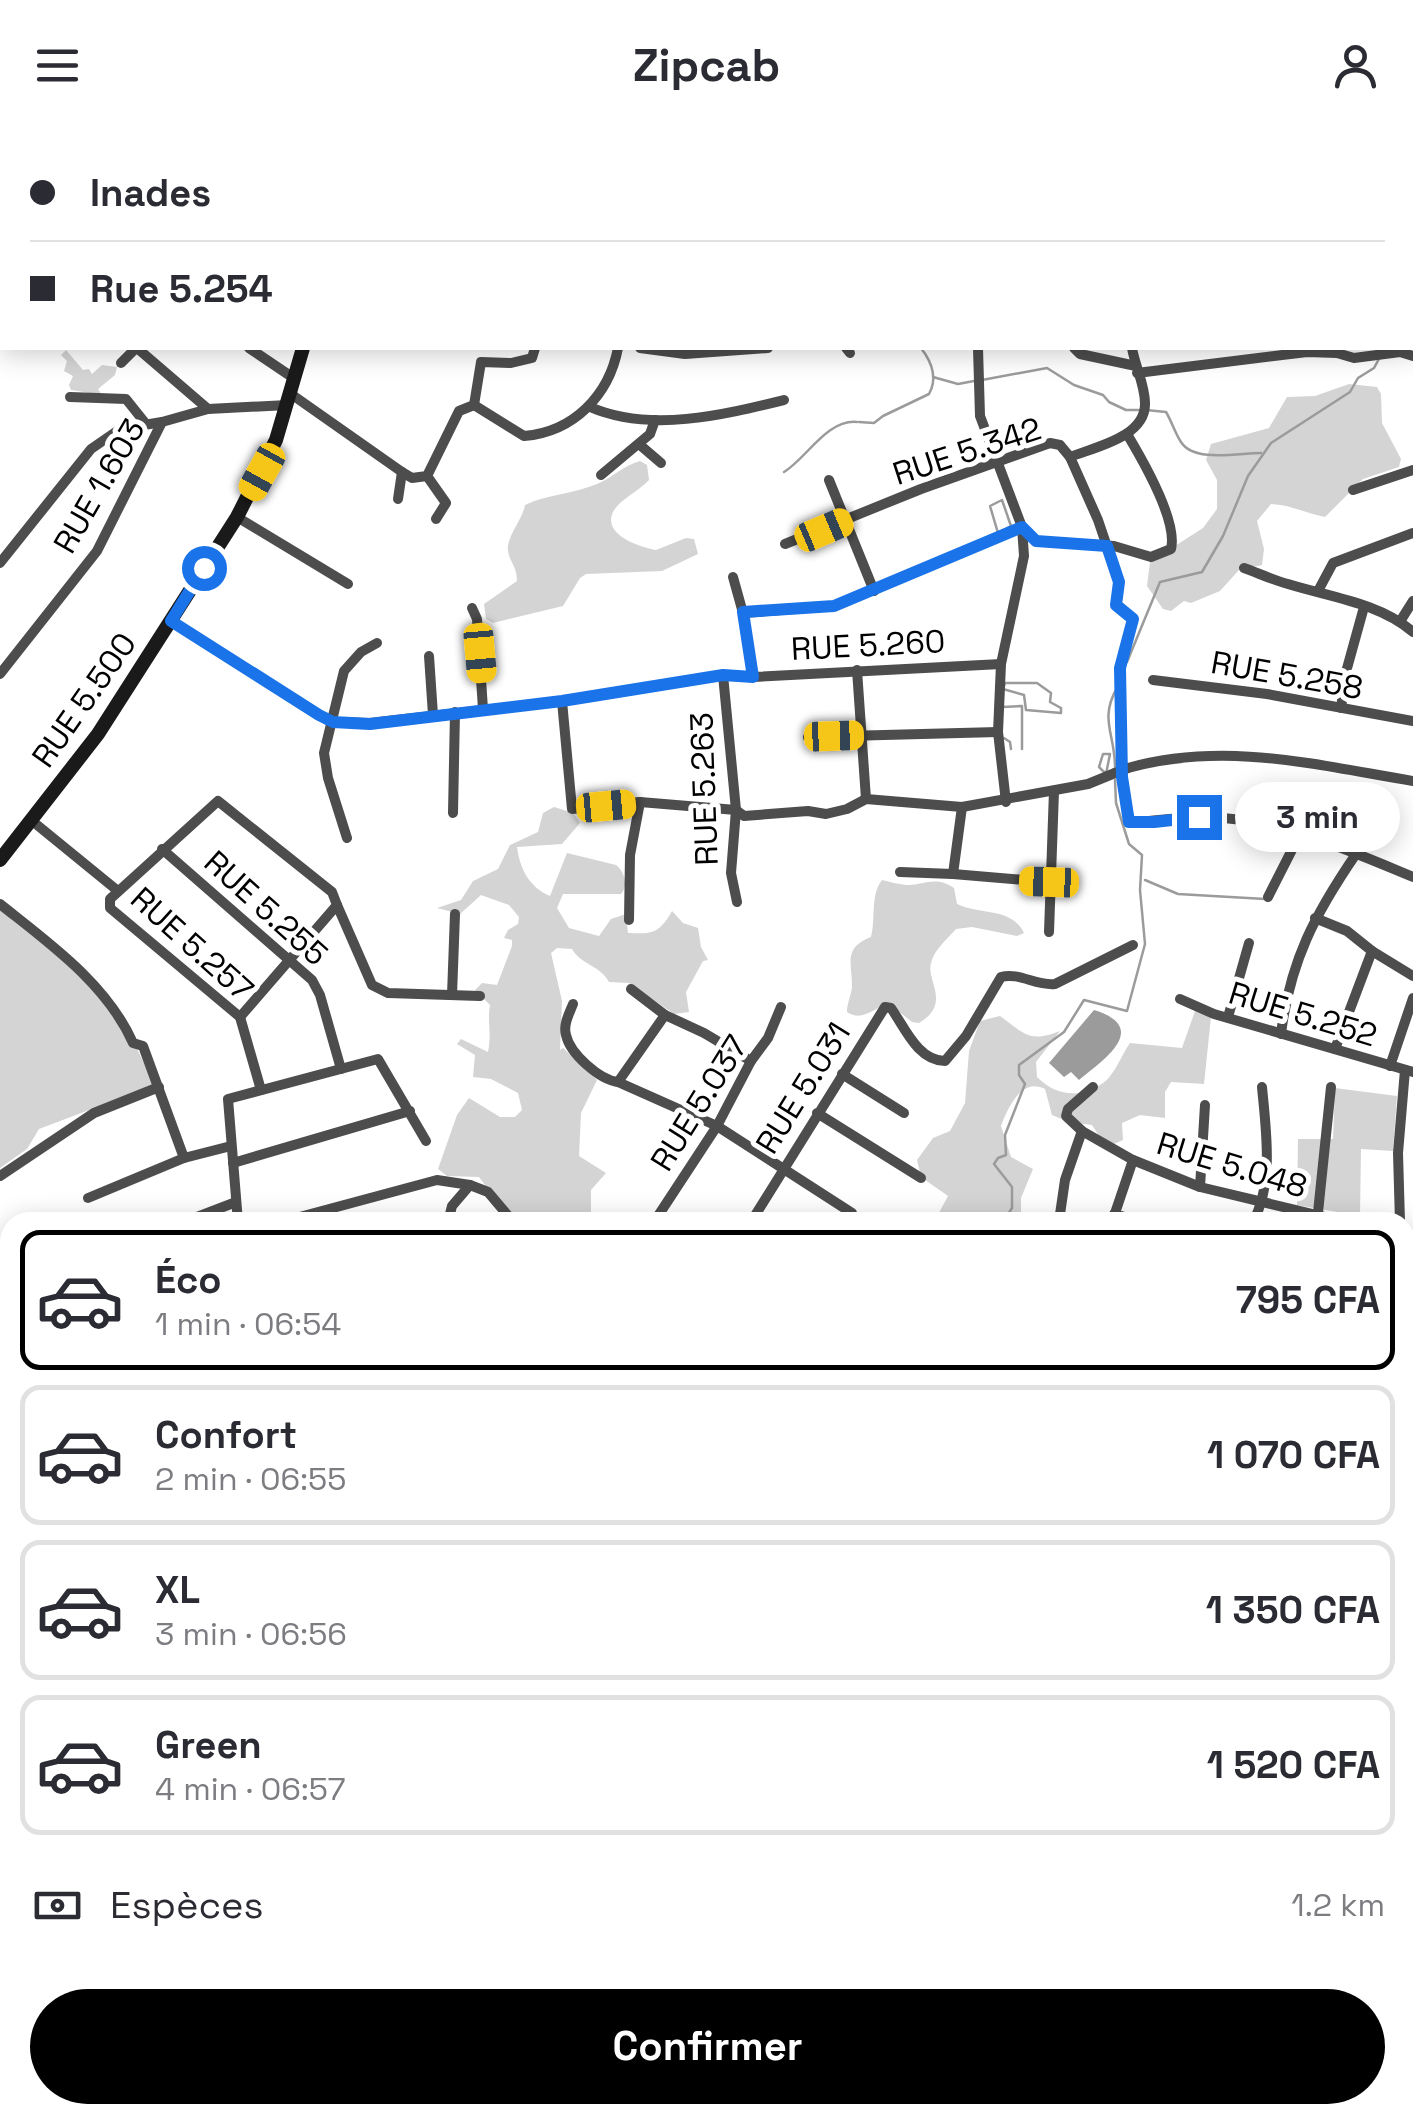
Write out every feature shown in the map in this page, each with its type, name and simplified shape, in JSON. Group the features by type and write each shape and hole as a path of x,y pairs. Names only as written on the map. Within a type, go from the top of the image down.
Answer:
{"main road":[{"name":"RUE 5.500","path":"0,860 98,734 237,517 262,472 292,393 303,350"}],"street":[{"path":"121,363 134,350"},
{"path":"138,350 208,408"},
{"path":"251,350 292,393 402,472 412,478 427,476"},
{"path":"474,405 481,362 511,363 532,358 535,350"},
{"path":"474,405 520,435 530,436 590,407 609,378 617,350"},
{"path":"655,350 685,354 740,350"},
{"path":"978,350 980,416 994,462 1022,527 1024,556 1002,664 998,732 1006,802"},
{"path":"1076,350 1137,370 1307,352 1354,358 1400,352 1413,356"},
{"path":"1022,527 1036,541 1107,546 1151,557 1171,549 1174,537 1127,434 1140,423 1145,406 1132,350"},
{"name":"RUE 1.603","path":"0,674 97,551 162,422 208,408 292,393"},
{"path":"70,397 126,399 146,424"},
{"path":"590,407 616,418 655,420 713,415 784,400"},
{"path":"427,476 459,411 474,405"},
{"path":"601,475 640,445 655,420"},
{"path":"0,562 91,450 120,429 162,422"},
{"name":"RUE 5.342","path":"786,544 994,462 1056,442 1070,457 1127,434"},
{"path":"640,445 661,463"},
{"path":"1070,457 1119,582 1116,605 1133,619 1120,668 1122,777 1129,822 1199,817 1300,834 1413,877"},
{"path":"1352,490 1413,470"},
{"path":"398,499 402,472"},
{"path":"427,476 446,503 436,519"},
{"path":"829,480 874,591"},
{"path":"237,517 348,584"},
{"path":"743,612 826,608 1022,527"},
{"path":"1318,591 1333,563 1413,534"},
{"path":"1244,568 1400,620 1413,632"},
{"path":"733,576 753,677"},
{"path":"1400,620 1413,601"},
{"path":"1340,708 1364,607"},
{"path":"472,608 477,620 483,709"},
{"path":"171,621 333,722"},
{"path":"347,838 324,754 344,671 361,652 377,643"},
{"path":"429,656 433,715"},
{"name":"RUE 5.260","path":"333,722 370,724 562,701 723,675 753,677 1002,664"},
{"path":"857,670 866,799"},
{"name":"RUE 5.263","path":"723,675 736,810 731,873 737,902"},
{"name":"RUE 5.258","path":"1153,680 1268,694 1413,721"},
{"path":"562,701 572,808 640,802 736,810 744,816 826,814 866,799 962,808 1088,784 1128,768 1177,756 1246,754 1413,781"},
{"path":"453,814 454,712"},
{"path":"808,737 998,732"},
{"path":"1049,932 1054,792"},
{"name":"RUE 5.257","path":"262,1090 240,1017 110,908 110,898 218,801 332,892 337,905"},
{"name":"RUE 5.263","path":"629,920 630,855 640,802"},
{"path":"953,874 962,808"},
{"path":"32,820 118,891"},
{"path":"1268,897 1300,834"},
{"name":"RUE 5.255","path":"162,849 318,988 341,1068"},
{"path":"1282,1034 1299,957 1315,918 1356,854"},
{"path":"900,872 1049,882"},
{"path":"0,904 52,946 121,1014 133,1042 143,1046 184,1158"},
{"path":"240,1017 337,905 372,985 388,993 480,996"},
{"path":"452,995 455,914"},
{"path":"1315,918 1347,931 1413,976"},
{"path":"1228,1017 1248,943"},
{"name":"RUE 5.031","path":"757,1212 885,1007 891,1008 920,1051 933,1060 945,1061 966,1036 1000,978 1007,975 1044,985 1056,984 1134,945"},
{"path":"1335,1049 1372,951"},
{"path":"631,989 665,1016 704,1033 750,1062"},
{"path":"1390,1066 1413,998"},
{"name":"RUE 5.252","path":"1180,999 1409,1071"},
{"path":"573,1004 565,1026 569,1043 608,1081 717,1126 850,1212"},
{"name":"RUE 5.037","path":"661,1212 717,1126 782,1007"},
{"path":"618,1082 665,1016"},
{"path":"237,1212 228,1099 378,1058 426,1141"},
{"path":"1401,1212 1398,1153 1409,1071"},
{"path":"842,1074 904,1113"},
{"name":"RUE 5.048","path":"1093,1086 1066,1116 1082,1131 1133,1160 1200,1187 1291,1212"},
{"path":"1258,1212 1262,1204 1266,1146 1262,1087"},
{"name":"RUE 5.048","path":"1317,1212 1331,1087"},
{"path":"0,1176 94,1113 160,1088"},
{"path":"1200,1187 1204,1105"},
{"path":"233,1163 410,1111"},
{"path":"817,1113 920,1178"},
{"path":"1060,1212 1065,1180 1082,1131"},
{"path":"88,1198 184,1158 231,1146"},
{"path":"1115,1212 1133,1160"},
{"path":"337,1212 437,1180 488,1192 505,1212"},
{"path":"450,1212 470,1185"},
{"path":"210,1212 236,1202"}],"shaded area":[{"path":"66,350 83,370 89,369 92,374 102,365 117,367 115,375 98,389 102,395 71,390 73,376 64,371 67,361 61,355"},
{"path":"1349,384 1377,387 1382,423 1401,459 1399,467 1363,479 1325,517 1271,504 1257,521 1264,549 1262,565 1239,570 1220,591 1191,603 1184,601 1171,611 1163,609 1147,586 1150,562 1203,528 1217,509 1217,480 1206,460 1211,444 1269,428 1287,397 1315,396"},
{"path":"640,461 647,465 649,480 616,508 611,520 613,527 624,538 656,550 686,538 694,539 698,554 662,571 586,574 563,606 493,623 486,619 484,604 517,581 508,546 525,505 597,484"},
{"path":"554,807 573,813 580,823 562,844 517,847 520,863 531,882 550,896 567,853 616,865 625,882 621,894 563,894 557,908 569,928 599,936 611,919 626,914 628,933 649,933 659,928 672,911 683,923 698,928 708,960 703,961 686,992 689,1012 674,1014 629,983 609,982 572,949 557,948 551,953 562,1001 560,1050 563,1048 597,1080 581,1113 579,1156 606,1173 591,1190 591,1212 498,1212 494,1197 479,1177 447,1176 438,1169 457,1115 469,1098 500,1117 515,1117 522,1110 518,1093 491,1079 473,1077 475,1055 457,1044 461,1039 488,1052 490,1005 475,990 482,983 497,985 512,946 512,940 504,938 518,924 519,917 509,905 481,895 460,914 437,908 461,900 473,881 498,869 510,845 538,832 543,813"},
{"path":"882,880 906,885 947,884 954,888 957,904 1003,915 1024,933 1017,936 972,927 956,929 933,958 930,970 936,1000 929,1015 919,1023 888,1003 863,1015 852,1015 847,1012 852,987 851,957 856,946 871,937 876,893"},
{"path":"0,909 57,947 119,1013 155,1085 39,1129 27,1149 0,1168"},
{"path":"1094,1010 1111,1017 1119,1026 1117,1045 1079,1080 1071,1072 1064,1077 1049,1063"},
{"path":"1195,1011 1211,1017 1204,1084 1171,1082 1165,1092 1165,1118 1140,1115 1122,1123 1123,1140 1114,1144 1101,1139 1092,1125 1052,1115 1045,1089 1037,1086 1023,1090 1001,1126 1011,1157 1033,1169 1021,1198 1021,1212 939,1212 948,1196 921,1177 917,1160 933,1138 950,1131 965,1103 969,1051 980,1021 1000,1016 1034,1036 1060,1031 1036,1062 1037,1077 1068,1093 1086,1091 1107,1080 1130,1043 1182,1048"},
{"path":"1335,1088 1397,1096 1393,1151 1361,1149 1360,1212 1297,1205 1298,1139 1333,1139"}],"waterway":[{"path":"859,422 874,423 929,394 932,370 922,350"},
{"path":"1127,662 1160,582 1202,572 1223,536 1248,476 1271,443 1350,392 1358,378 1374,368 1380,357"},
{"path":"982,380 1047,368 1126,410 1140,410"},
{"path":"933,377 958,384 974,381"},
{"path":"1146,410 1166,412 1181,442 1196,453 1261,453"},
{"path":"784,472 827,433 857,422"},
{"path":"1002,500 1011,526 998,533 990,506 1002,500"},
{"path":"1005,683 1037,683 1051,693 1050,702 1061,708 1061,713 1026,710 1024,695 1003,689 1005,683"},
{"path":"1115,767 1108,718 1117,688"},
{"path":"1003,707 1022,706 1022,749"},
{"path":"1004,738 1011,749"},
{"path":"1103,754 1110,754 1106,774 1099,767 1103,754"},
{"path":"1009,1212 1012,1187 994,1164 1006,1155 1005,1135 1025,1084 1019,1075 1019,1065 1064,1032 1084,1000 1127,1011 1145,944 1140,890 1142,855 1129,844 1116,803 1115,780"},
{"path":"1145,880 1178,894 1265,899"}],"route":[{"path":"204,568 171,621 319,715 333,722 370,724 562,701 723,675 753,677 743,612 834,606 1022,527 1036,541 1107,546 1119,582 1116,605 1133,619 1120,668 1119,713 1129,822 1199,817"}]}
